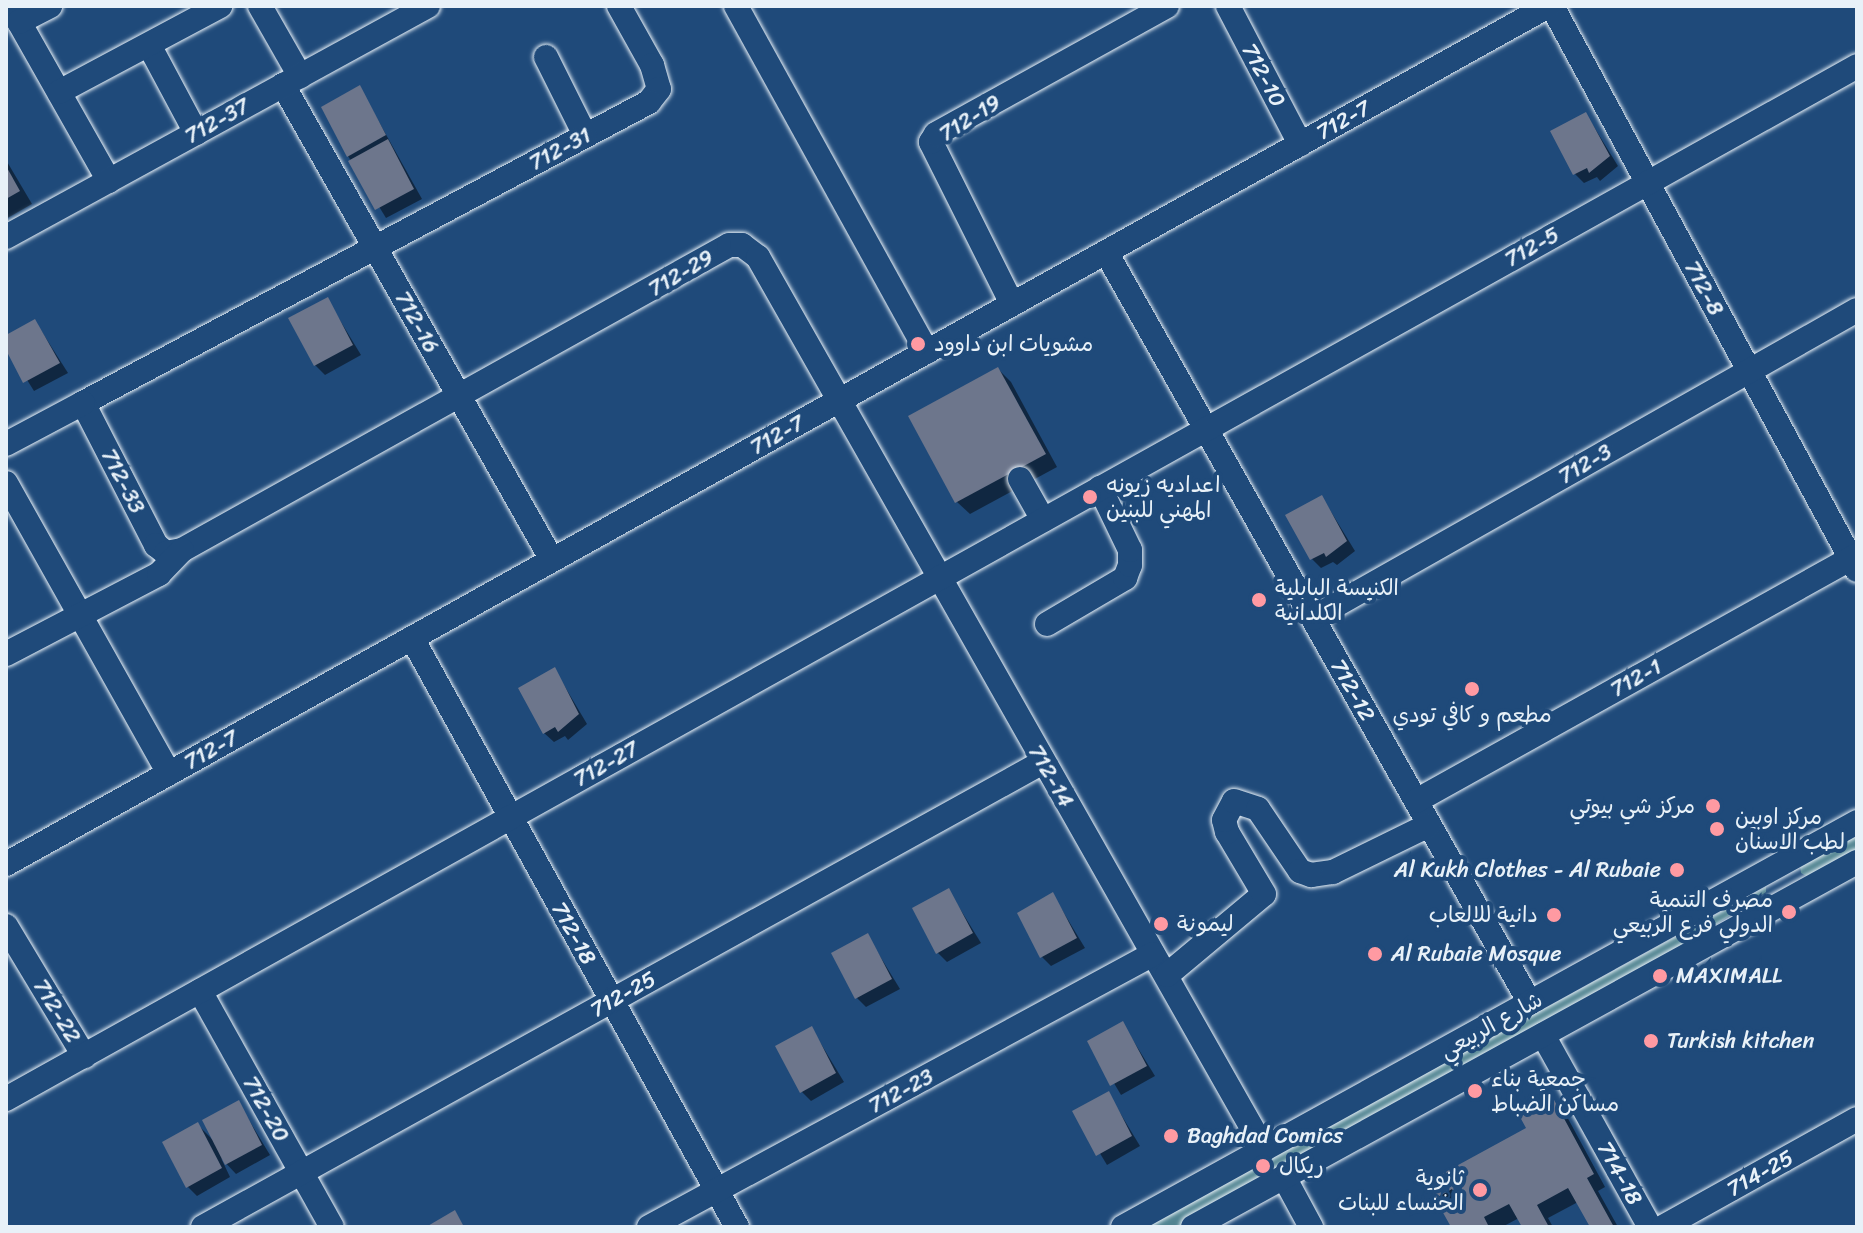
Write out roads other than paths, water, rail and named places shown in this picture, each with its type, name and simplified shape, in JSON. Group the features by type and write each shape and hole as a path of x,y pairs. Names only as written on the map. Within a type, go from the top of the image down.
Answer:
{"street":[{"path":"50,6 14,14 109,181"},
{"path":"59,92 220,6"},
{"name":"712-16","path":"260,6 292,80 374,246 552,560"},
{"name":"712-37","path":"6,237 428,6"},
{"name":"712-31","path":"374,246 649,102 659,89 619,6"},
{"path":"736,6 927,352"},
{"name":"712-19","path":"1012,304 931,142 936,134 1167,6"},
{"name":"712-10","path":"1228,6 1300,144"},
{"name":"712-7","path":"6,864 1550,6"},
{"name":"712-8","path":"1550,6 1855,561"},
{"path":"149,45 196,133"},
{"path":"546,57 585,135"},
{"name":"712-5","path":"1206,429 1857,66"},
{"name":"712-29","path":"460,398 729,245 742,245 758,257 837,402"},
{"path":"6,444 374,246"},
{"name":"712-12","path":"1106,252 1530,1003"},
{"name":"712-3","path":"1313,618 1857,310"},
{"path":"6,654 159,574 182,550 460,398"},
{"name":"712-14","path":"837,402 1264,1149"},
{"name":"712-33","path":"83,403 156,545 166,553 182,550"},
{"name":"712-27","path":"6,1099 1206,429"},
{"path":"1020,479 1043,520"},
{"path":"6,483 169,773"},
{"path":"1047,624 1125,578 1130,565 1130,550 1100,488"},
{"name":"712-1","path":"1416,801 1855,561"},
{"name":"712-18","path":"412,638 737,1227"},
{"name":"712-25","path":"203,1227 1043,762"},
{"path":"1167,975 1264,894 1227,832 1224,820 1234,801 1258,809 1300,871 1311,875 1333,872 1429,825"},
{"name":"شارع الربيعي","path":"1123,1227 1857,822"},
{"name":"شارع الربيعي","path":"1193,1227 1857,862"},
{"path":"1772,870 1787,900"},
{"name":"712-22","path":"6,926 84,1056"},
{"name":"712-23","path":"649,1227 1153,954"},
{"name":"712-20","path":"200,991 332,1227"},
{"name":"714-18","path":"1543,1035 1650,1227"},
{"name":"714-25","path":"1663,1227 1857,1119"},
{"path":"1284,1177 1311,1227"}],"place":[{"name":"مشويات ابن داوود","path":"918,344"},
{"name":"اعداديه زيونه المهني للبنين","path":"1090,497"},
{"name":"الكنيسة البابلية الكلدانية","path":"1259,600"},
{"name":"مطعم و كافي تودي","path":"1472,689"},
{"name":"مركز شي بيوتي","path":"1713,806"},
{"name":"مركز اوبين لطب الاسنان","path":"1717,829"},
{"name":"Al Kukh Clothes - Al Rubaie","path":"1677,870"},
{"name":"مصرف التنمية الدولي فرع الربيعي","path":"1789,912"},
{"name":"دانية للالعاب","path":"1554,915"},
{"name":"ليمونة","path":"1161,924"},
{"name":"Al Rubaie Mosque","path":"1375,954"},
{"name":"MAXIMALL","path":"1660,976"},
{"name":"Turkish kitchen","path":"1651,1041"},
{"name":"جمعية بناء مساكن الضباط","path":"1475,1091"},
{"name":"Baghdad Comics","path":"1171,1136"},
{"name":"ريكال","path":"1263,1166"},
{"name":"ثانوية الخنساء للبنات","path":"1480,1190"}]}
